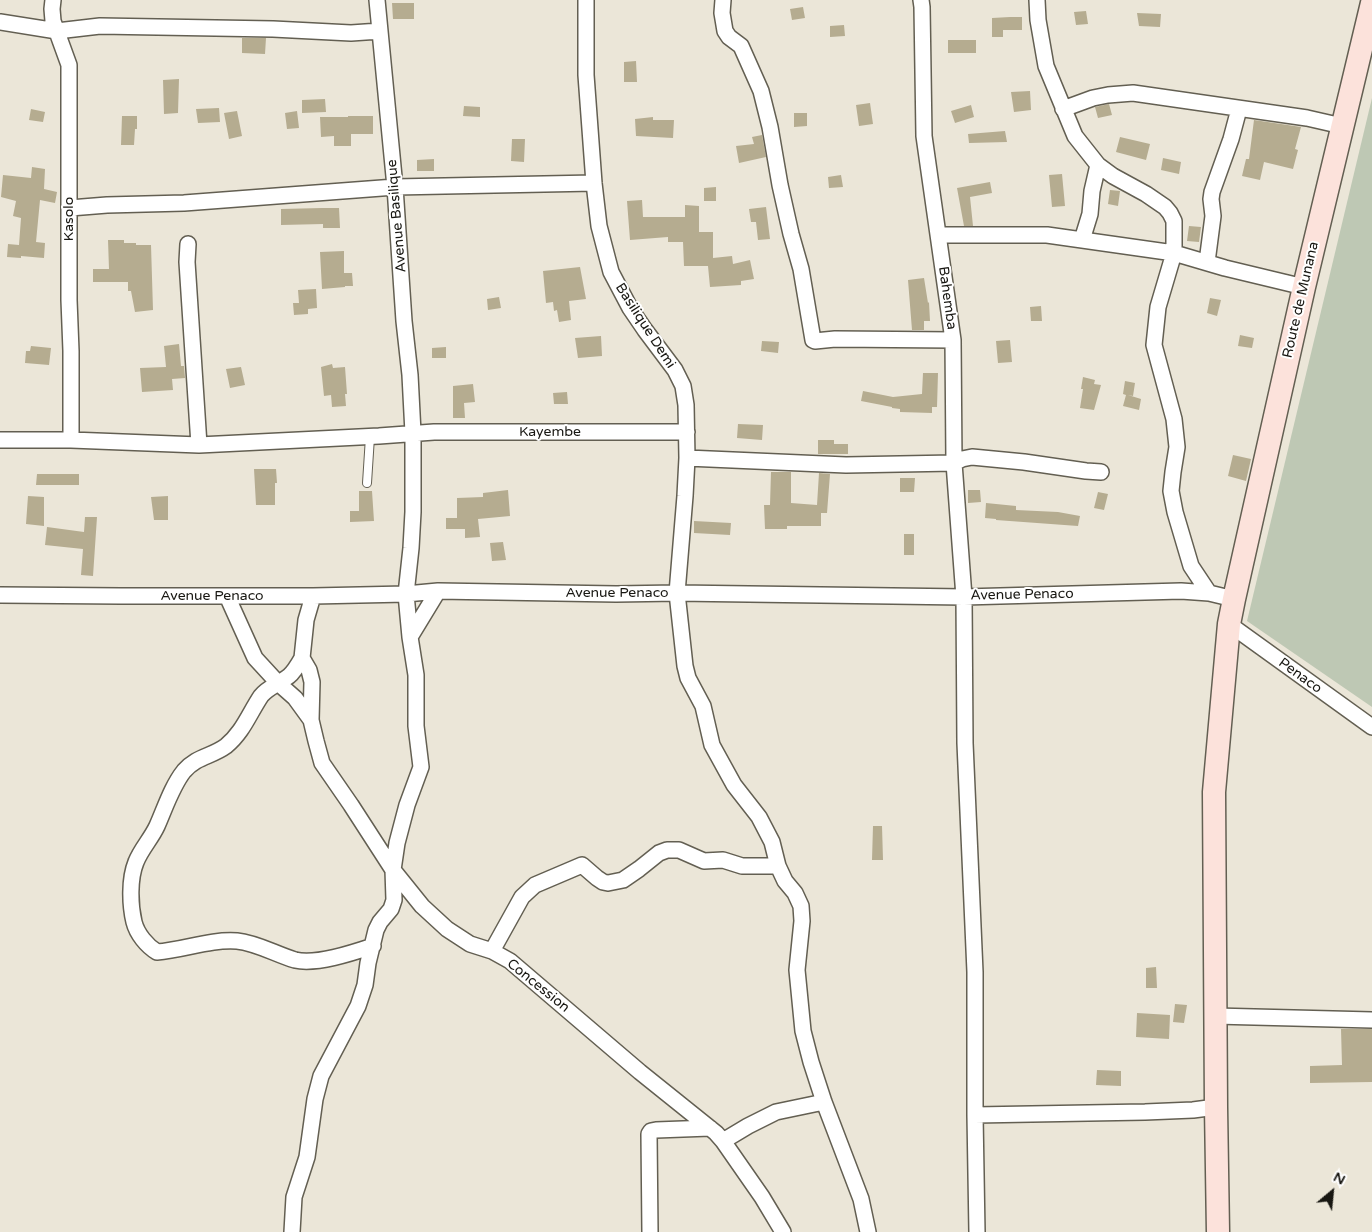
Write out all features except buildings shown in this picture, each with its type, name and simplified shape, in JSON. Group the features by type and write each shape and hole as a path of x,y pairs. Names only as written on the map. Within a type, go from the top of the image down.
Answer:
{"main road":[{"name":"Route de Munana","path":"1218,1232 1214,792 1229,624 1304,287 1372,2"}],"street":[{"name":"Kasolo","path":"53,0 53,21 69,65 71,440"},
{"name":"Avenue Basilique","path":"377,0 395,187 413,433 413,512 406,594"},
{"name":"Basilique Demi","path":"586,0 586,74 599,226 611,272 635,315 675,370 683,386 686,406 687,458 677,593 685,666 688,678 703,706 712,745 734,785 759,818 772,842 778,866 785,881 801,906 802,921 797,970 803,1031 824,1102 860,1199 868,1232"},
{"path":"722,0 725,31 729,37 741,46 761,90 770,127 780,185 801,269 813,340 953,340"},
{"name":"Bahemba","path":"921,0 924,136 953,340 954,463 964,597 965,743 975,972 977,1232"},
{"path":"1037,0 1038,20 1046,66 1075,136 1098,165 1164,207 1174,221 1174,252 1158,307 1154,345 1174,419 1177,446 1171,491 1175,512 1191,566 1209,593"},
{"path":"0,22 56,31 100,26 273,29 351,33 380,31"},
{"path":"1063,109 1093,98 1133,93 1307,118 1342,126"},
{"path":"1207,262 1213,216 1212,192 1231,139 1239,109"},
{"path":"1082,240 1090,214 1092,191 1098,165"},
{"path":"70,208 193,202 395,187 594,183"},
{"path":"939,235 1047,234 1174,252 1225,268 1304,287"},
{"path":"188,244 187,262 199,445"},
{"name":"Kayembe","path":"0,440 71,440 199,445 434,432 687,432"},
{"path":"687,458 846,465 954,463 972,457 1024,462 1086,472 1101,472"},
{"path":"410,636 438,591"},
{"name":"Avenue Penaco","path":"0,595 313,596 406,594 438,591 964,597 1181,592 1209,593 1234,599"},
{"path":"292,1232 294,1197 306,1164 315,1099 321,1076 358,1006 365,985 376,930 391,909 394,900 393,870 397,843 407,805 421,767 416,726 416,675 406,594"},
{"path":"227,596 255,658 295,698 311,720"},
{"path":"313,596 306,620 302,658 289,676 269,688 261,696 243,728 230,742 210,755 200,758 183,772 155,829 135,864 131,893 135,924 150,947 157,952 206,943 235,941 253,944 276,954 308,962 373,946"},
{"name":"Penaco","path":"1229,624 1372,727"},
{"path":"302,658 309,670 312,682 311,720"},
{"name":"Concession","path":"311,720 322,763 352,805 393,870 422,906 447,929 470,944 492,951 510,961 640,1072 710,1128 722,1141 762,1197 783,1232"},
{"path":"492,951 522,897 535,885 582,865 597,878 608,883 623,880 659,853 667,850 679,850 704,861 723,860 742,866 778,866"},
{"path":"1215,1016 1372,1020"},
{"path":"722,1141 776,1112 824,1102"},
{"path":"975,1115 1145,1112 1216,1107"},
{"path":"650,1232 649,1134 651,1131 656,1130 710,1128"}],"lane":[{"path":"367,483 370,437"}],"green space":[{"path":"1372,98 1372,707 1247,621"}]}
